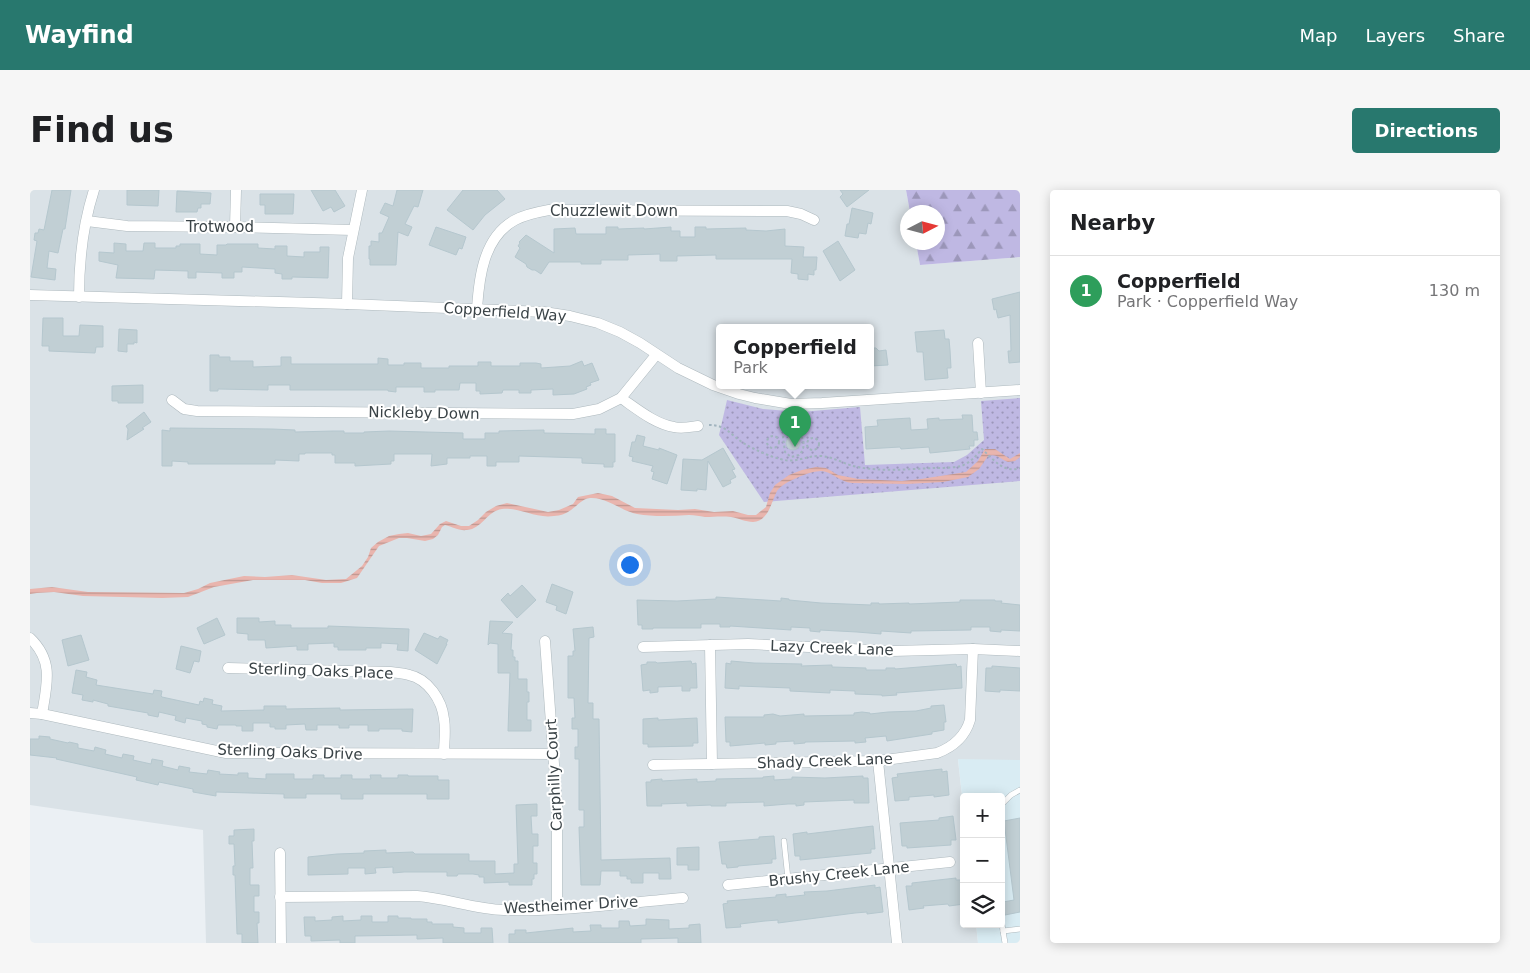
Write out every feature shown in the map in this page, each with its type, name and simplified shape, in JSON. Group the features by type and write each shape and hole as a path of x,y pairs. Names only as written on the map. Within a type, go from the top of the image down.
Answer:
{"street":[{"path":"79,297 79,273 94,190"},
{"path":"235,227 236,190"},
{"path":"347,304 348,258 362,190"},
{"name":"Chuzzlewit Down","path":"477,309 478,288 491,244 497,234 507,226 517,219 534,213 549,210 787,211 801,214 814,220"},
{"name":"Trotwood","path":"87,221 127,226 353,230"},
{"name":"Copperfield Way","path":"30,295 544,312 598,323 620,332 678,368 716,386"},
{"path":"978,343 981,393"},
{"name":"Nickleby Down","path":"172,400 184,408 197,411 565,415 593,411 612,404 621,398 656,355"},
{"name":"Copperfield Way","path":"725,389 755,398 793,404 1020,390"},
{"path":"621,398 644,414 666,425 680,428 698,426"},
{"path":"30,638 43,655 47,668 47,684 42,714"},
{"name":"Carphilly Court","path":"545,641 558,831 557,909"},
{"name":"Lazy Creek Lane","path":"643,647 748,644 892,651 974,649 1020,652"},
{"path":"710,645 712,764"},
{"name":"Shady Creek Lane","path":"653,765 878,761 937,752 950,747 961,738 967,729 970,720 974,649"},
{"name":"Sterling Oaks Place","path":"228,668 390,672 418,678 433,691 442,708 445,726 444,754"},
{"name":"Sterling Oaks Drive","path":"30,713 226,753 554,754"},
{"path":"878,761 897,943"},
{"path":"280,853 281,943"},
{"name":"Brushy Creek Lane","path":"728,885 950,862"},
{"name":"Westheimer Drive","path":"280,897 417,896 492,909 557,909 683,898"}],"lane":[{"path":"1005,801 1020,790"},
{"path":"784,841 788,879"},
{"path":"1002,928 1005,943"},
{"path":"1003,932 1020,929"}],"path":[{"path":"792,429 793,404"},
{"path":"698,426 720,426 752,448 780,459 800,460 816,456 834,458 849,465 872,469 948,468 961,466 971,461 982,449 1005,468 1016,470 1020,468"},
{"path":"792,429 795,429 800,434 804,444 803,451 799,456 794,457 788,456 783,444 785,433 792,429"},
{"path":"772,436 776,437 778,443 775,448 771,448 768,445 768,439 772,436"},
{"path":"814,438 819,444 817,449 812,450 807,444 809,440 814,438"},
{"path":"778,443 783,444"},
{"path":"799,456 800,460"}],"shaded area":[{"path":"30,190 906,190 909,205 900,205 900,250 917,250 920,265 1020,257 1020,760 958,760 962,793 960,793 960,928 976,928 978,943 206,943 203,830 30,805"},
{"path":"985,449 995,449 1010,459 1020,453 1020,457 1015,461 1008,462 991,455 988,456 979,469 968,477 943,482 907,484 852,483 825,471 810,473 780,488 766,515 753,522 728,517 643,515 596,498 590,498 582,501 568,512 559,515 541,516 502,509 492,513 477,527 472,529 461,530 445,525 433,539 425,541 399,538 379,546 357,578 341,583 322,583 305,580 253,580 214,587 188,597 162,598 83,596 54,592 30,594 30,589 52,587 88,592 184,593 210,583 244,576 292,575 326,580 346,579 362,566 371,548 389,536 408,533 421,536 431,534 440,524 446,521 461,526 469,526 486,512 496,506 507,503 548,512 573,504 578,497 598,493 612,496 635,508 695,509 714,512 733,511 756,515 766,507 770,493 775,485 789,475 802,470 816,467 826,468 838,475 858,479 902,481 921,479 966,472 978,461"},
{"path":"958,759 1020,760 1020,943 978,943 976,928 1005,928 1005,793 962,793"}],"green space":[{"path":"906,190 1020,190 1020,257 920,265 917,250 945,250 945,205 909,205"},
{"path":"1020,398 1020,481 764,502 719,435 727,400 763,409 801,412 860,407 865,465 954,462 967,455 984,440 981,401"}],"building":[{"path":"52,190 71,190 65,229 63,229 58,253 49,251 47,268 56,269 55,280 31,277 37,241 34,240 35,233 38,233 39,229 44,230"},
{"path":"127,190 159,190 158,206 127,205"},
{"path":"311,190 335,190 345,206 334,212 331,207 323,211"},
{"path":"397,190 423,190 418,207 414,206 405,224 412,227 408,236 398,232 396,265 370,265 369,246 371,246 371,241 379,242 379,233 382,233 389,217 380,213 385,203 393,206"},
{"path":"463,190 497,190 505,199 485,215 473,230 447,210"},
{"path":"840,190 869,190 847,207 840,197 843,194"},
{"path":"177,191 211,193 210,204 201,204 201,208 198,208 197,212 176,212"},
{"path":"260,194 294,194 293,214 265,214 265,205 260,205"},
{"path":"852,208 873,213 871,224 868,223 866,234 859,233 858,238 845,236"},
{"path":"436,227 466,237 462,249 459,248 456,255 429,245"},
{"path":"606,227 644,229 671,227 671,231 680,231 680,237 695,237 695,227 706,227 706,229 746,228 746,230 766,231 785,229 785,246 804,247 803,257 817,257 816,270 814,270 814,275 808,274 808,280 798,279 798,274 791,273 792,259 716,259 716,255 677,256 677,261 660,261 660,254 628,255 628,260 601,260 601,264 549,262 541,274 527,267 526,264 515,257 520,248 518,246 519,242 526,235 554,253 554,229 575,228 576,234 606,234"},
{"path":"838,241 855,270 840,281 823,251"},
{"path":"114,243 126,244 126,251 143,251 144,243 155,243 155,248 176,248 180,244 200,244 200,254 217,255 217,245 258,244 258,248 275,249 275,246 287,246 287,256 304,257 304,252 320,252 320,247 329,247 328,278 292,277 292,279 282,279 282,274 275,273 275,269 242,267 242,272 234,272 234,278 222,278 222,273 196,272 196,278 188,278 188,271 155,270 154,279 116,278 118,265 99,261 99,252 114,253"},
{"path":"1020,292 1020,362 1009,363 1008,351 1011,351 1010,315 998,318 992,299"},
{"path":"43,318 63,318 63,336 79,336 80,325 103,326 103,347 96,347 95,353 49,351 49,346 42,346"},
{"path":"119,329 137,330 137,343 127,344 127,352 118,351"},
{"path":"944,330 945,339 949,339 950,350 951,368 947,368 948,378 925,380 923,352 917,352 915,332"},
{"path":"874,348 879,351 886,350 888,365 874,366"},
{"path":"210,355 230,357 230,361 253,361 253,367 281,366 281,357 291,357 291,364 378,364 378,358 388,359 388,365 421,363 421,368 478,366 478,362 491,362 491,366 520,366 520,363 536,363 541,364 541,368 570,366 582,361 584,366 592,363 599,380 590,383 591,385 586,387 587,389 574,394 553,395 553,389 531,390 531,393 519,393 519,390 503,390 502,393 480,394 480,391 476,391 476,383 460,383 459,390 435,390 435,392 424,392 424,387 396,387 396,392 388,390 290,390 290,385 268,385 268,390 218,389 218,391 210,391"},
{"path":"143,385 143,403 118,403 118,401 112,401 112,386"},
{"path":"144,412 151,422 127,440 128,429 126,426"},
{"path":"962,415 972,415 973,432 977,432 978,440 974,440 974,446 969,446 970,449 930,453 929,447 866,449 865,427 878,426 877,420 910,418 911,430 928,429 927,419 963,419"},
{"path":"170,428 272,429 295,430 295,432 344,431 344,433 389,431 463,433 463,439 485,439 485,433 499,433 499,431 544,430 544,433 595,434 595,429 606,429 606,434 615,434 615,462 613,462 613,467 604,467 604,464 582,463 582,458 519,456 519,462 496,462 496,466 487,466 487,456 470,456 470,458 447,458 447,464 431,466 432,454 394,454 394,461 391,461 391,464 355,466 355,463 335,463 335,455 332,455 332,453 305,453 299,454 299,461 275,460 275,464 188,464 188,462 172,461 172,466 162,466 162,430 170,431"},
{"path":"637,435 645,437 643,446 659,450 659,448 677,455 667,484 652,479 654,472 651,471 653,466 632,461 633,457 629,456 632,442 635,442"},
{"path":"790,436 796,436 800,443 796,450 790,450 786,446 786,440"},
{"path":"723,448 735,469 732,470 736,477 730,480 731,483 723,487 708,461 706,490 681,490 683,459 702,460"},
{"path":"552,584 573,592 566,614 556,610 557,606 546,602"},
{"path":"522,585 536,600 517,618 501,600 508,593 510,596"},
{"path":"716,597 781,601 781,598 821,603 871,605 871,603 909,604 960,602 960,600 995,600 1002,601 1001,603 1020,605 1020,631 1001,630 1001,632 990,631 990,627 971,627 971,630 911,631 911,633 881,631 881,634 820,630 820,632 810,631 810,628 791,627 791,630 720,627 720,624 701,624 701,628 653,629 642,629 642,625 638,625 637,600 677,601 716,599"},
{"path":"217,618 225,635 204,644 197,628"},
{"path":"237,618 259,618 259,622 275,621 275,625 291,625 291,628 328,628 328,626 409,629 408,651 397,650 398,644 381,643 381,648 366,648 366,650 338,650 338,647 334,647 334,643 308,644 308,650 297,650 297,646 266,648 265,640 248,640 248,634 237,633"},
{"path":"490,621 513,622 502,633 512,634 511,650 513,650 515,661 518,661 518,679 527,679 529,702 527,702 527,720 531,720 531,731 508,731 510,673 498,673 498,644 490,643 488,645"},
{"path":"593,627 594,637 589,638 588,703 593,703 593,719 599,719 601,860 670,858 671,879 659,879 659,873 643,873 643,883 631,883 631,879 627,879 627,876 620,876 620,871 601,871 600,885 581,885 579,827 584,827 584,810 579,810 579,759 575,759 575,747 578,747 578,729 572,729 572,718 575,718 574,698 568,698 568,656 573,656 573,651 575,651 573,629"},
{"path":"424,633 438,639 440,636 448,640 437,664 415,650"},
{"path":"81,635 89,660 68,666 62,640"},
{"path":"181,646 201,651 199,662 194,661 190,673 176,669"},
{"path":"691,661 692,664 696,663 697,688 690,688 690,691 682,691 682,686 658,687 658,692 650,693 650,690 643,691 641,665 647,664 647,662"},
{"path":"731,661 802,664 801,666 832,665 832,667 866,668 866,670 956,664 957,667 961,666 962,688 896,693 897,695 882,696 855,694 855,691 830,690 830,693 790,691 790,688 739,686 739,689 725,688 726,663 731,664"},
{"path":"992,666 1020,668 1020,691 985,691 986,668 992,668"},
{"path":"76,670 87,672 86,677 97,680 96,685 153,694 154,690 162,691 162,697 199,705 200,701 203,702 204,698 213,700 212,704 222,706 221,711 264,710 264,706 286,706 286,709 413,709 412,732 402,731 402,729 368,731 368,725 349,725 349,728 339,728 339,725 317,725 317,730 306,730 305,724 286,725 286,729 275,729 275,727 270,727 270,723 253,723 253,731 242,731 242,726 236,725 218,725 217,729 207,727 207,725 202,724 202,721 186,718 185,723 175,720 176,716 159,712 158,717 148,715 148,713 108,706 108,704 93,700 93,702 82,700 83,695 72,693"},
{"path":"944,705 946,722 944,722 944,730 932,732 932,734 887,741 886,736 865,738 866,742 855,743 855,741 794,744 794,741 765,745 765,743 730,746 730,742 726,742 725,717 764,717 764,715 773,714 780,716 804,714 804,716 854,715 854,713 862,712 870,714 916,711 931,708 931,706"},
{"path":"658,718 658,720 697,718 698,743 693,743 693,746 648,747 648,744 643,744 643,719"},
{"path":"39,736 78,744 78,748 94,751 95,747 106,750 105,754 122,758 123,754 134,756 133,760 151,764 152,759 163,761 162,766 178,770 179,766 190,768 189,772 207,774 208,770 220,772 219,774 238,775 238,773 248,773 248,778 266,779 266,774 294,774 294,779 313,779 313,775 324,775 324,778 341,778 341,775 352,775 352,779 371,779 370,775 381,775 381,778 398,778 398,775 438,776 438,780 449,780 449,799 427,799 427,794 363,794 363,799 341,799 341,794 306,794 306,798 284,798 284,794 216,792 216,796 193,792 193,789 159,782 158,785 136,780 137,777 57,758 30,755 30,739 39,739"},
{"path":"942,769 942,772 947,771 949,795 909,797 909,800 895,801 892,778 898,777 897,774"},
{"path":"774,776 774,780 792,779 792,777 863,776 863,778 868,778 869,803 854,803 854,800 804,802 804,805 796,806 796,804 788,804 764,806 764,802 726,803 726,806 687,806 687,803 647,806 646,782 651,782 651,780 697,779 697,782 716,781 716,779"},
{"path":"537,804 537,816 531,816 532,834 538,834 538,846 533,846 533,863 537,863 537,874 534,874 532,885 509,885 509,882 484,883 484,877 473,874 447,876 447,872 393,873 393,867 375,868 376,873 365,874 365,868 348,868 348,874 308,875 308,857 386,850 386,853 469,854 469,861 495,861 495,874 514,873 514,864 518,864 516,805"},
{"path":"953,816 956,840 951,840 951,845 907,848 907,846 902,846 900,823 939,820 939,818"},
{"path":"1020,818 1020,912 1005,915 1005,902 1014,900 1005,821"},
{"path":"873,826 875,849 871,849 871,853 800,860 800,856 795,856 793,834"},
{"path":"254,829 254,841 252,841 253,868 250,868 250,885 259,885 259,896 254,896 254,912 259,912 259,923 257,923 258,943 242,943 242,934 237,934 235,875 233,875 233,866 235,866 234,844 229,844 229,836 234,836 234,830"},
{"path":"774,836 776,859 772,859 772,863 727,868 726,864 722,864 719,842"},
{"path":"699,847 699,870 688,870 688,865 677,865 677,848"},
{"path":"956,878 956,880 960,880 960,905 923,906 924,908 909,910 906,886 912,886 912,883"},
{"path":"875,885 875,888 880,887 883,912 855,913 778,923 778,920 765,921 740,924 741,927 726,928 723,904 728,903 727,901 776,897 776,895 786,894 786,897 805,895 804,892"},
{"path":"343,916 343,921 361,920 361,916 372,916 372,922 388,922 388,916 427,919 427,922 432,922 432,924 453,924 453,927 464,928 464,933 481,933 481,928 492,928 493,943 443,943 443,938 417,939 417,935 355,936 355,943 340,943 340,940 311,941 311,936 305,936 304,917 315,917 315,921 332,920 332,917"},
{"path":"646,919 669,920 669,929 689,928 689,925 700,924 701,943 678,943 678,938 641,939 641,943 509,943 509,934 515,934 515,930 526,930 526,933 573,928 573,932 591,931 590,925 601,925 601,928 619,928 619,921 629,921 630,926 646,925"}],"place":[{"name":"Copperfield","path":"795,447"}]}
